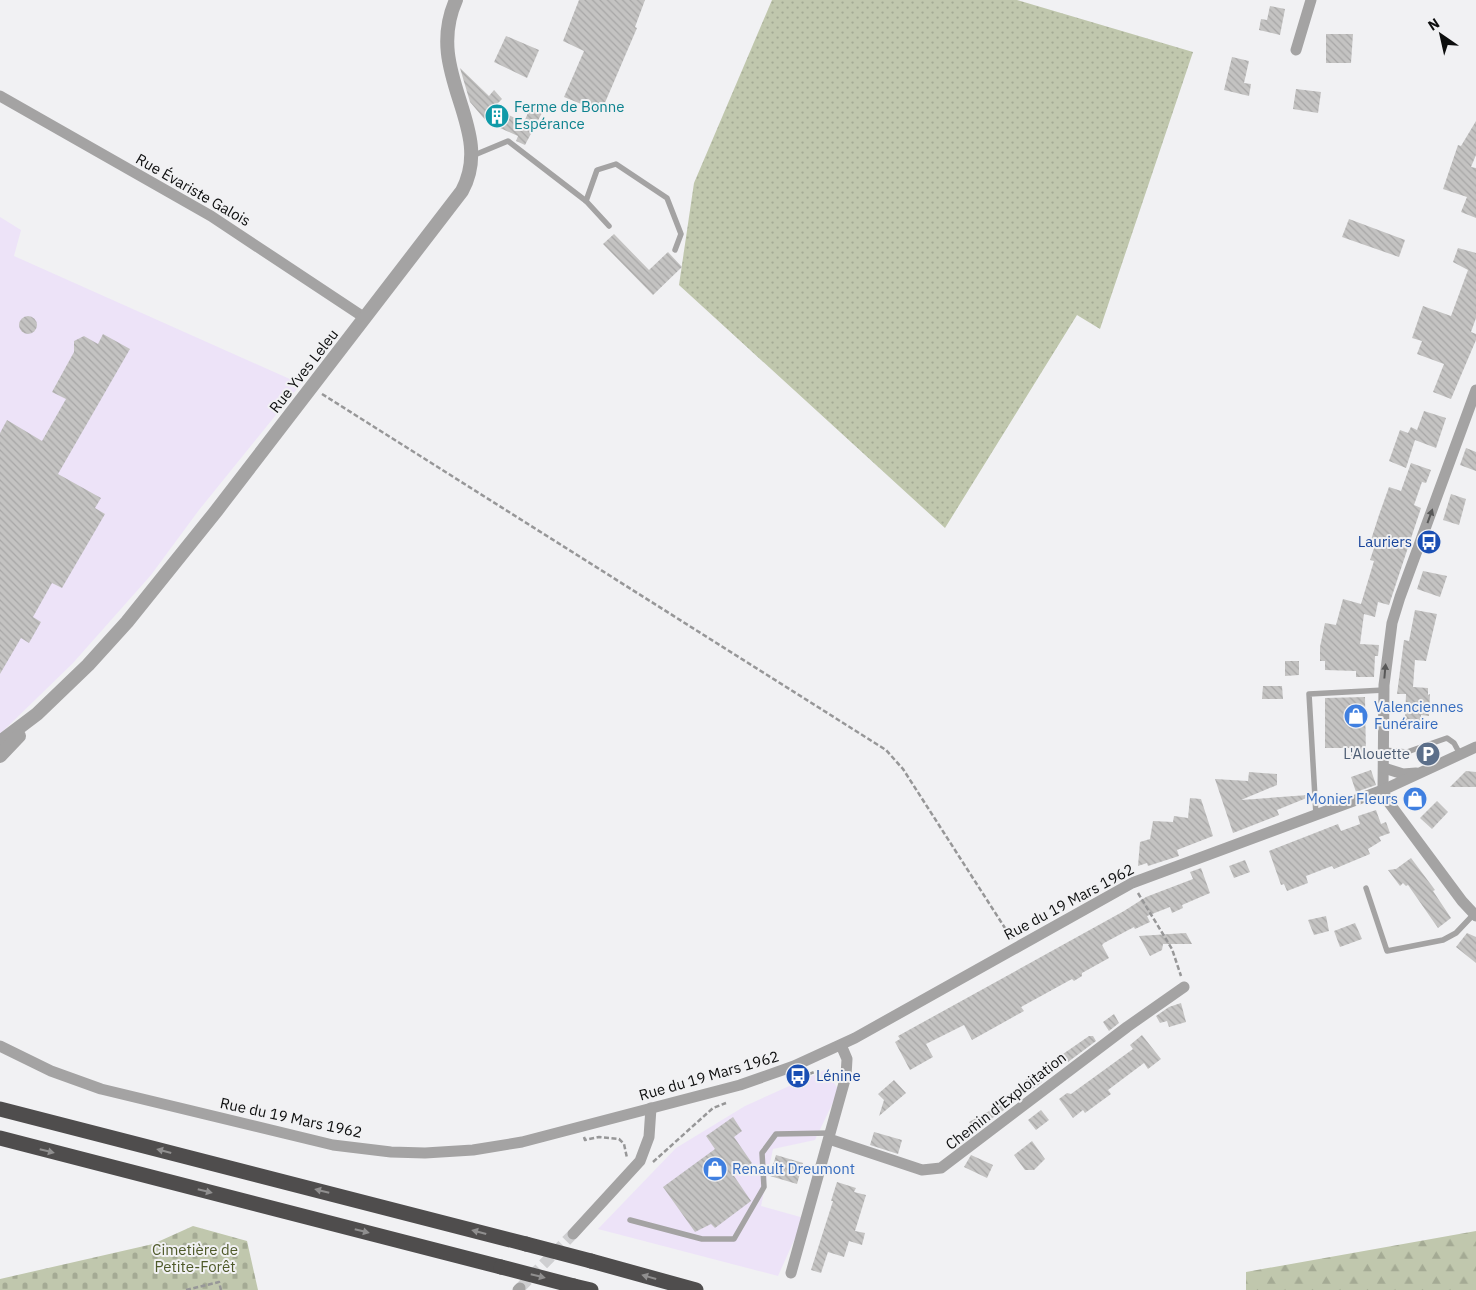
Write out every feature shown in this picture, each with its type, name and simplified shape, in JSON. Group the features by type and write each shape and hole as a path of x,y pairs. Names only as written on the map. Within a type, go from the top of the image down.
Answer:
{"highway":[{"path":"0,1109 526,1244 696,1290"},
{"path":"0,1138 591,1290"}],"street":[{"name":"Rue Yves Leleu","path":"0,756 37,714 88,665 128,622 312,388 462,191 471,170 472,156 469,133 447,59 448,26 456,0"},
{"path":"1296,50 1311,0"},
{"name":"Rue Évariste Galois","path":"0,96 211,216 365,318"},
{"path":"1475,915 1390,805 1384,790 1383,750 1385,664 1400,597 1476,390"},
{"name":"Rue Yves Leleu","path":"0,742 37,714"},
{"name":"Rue du 19 Mars 1962","path":"0,1046 51,1071 101,1089 333,1145 391,1152 458,1152 522,1142 773,1074 841,1045 1132,883 1384,790 1476,747"},
{"path":"1384,768 1402,774 1423,772"},
{"name":"Chemin d'Exploitation","path":"830,1136 922,1170 941,1168 1126,1027 1184,987"},
{"path":"791,1273 848,1067 841,1045"},
{"path":"573,1234 640,1161 650,1137 651,1108"}],"lane":[{"path":"472,156 508,141 586,201 610,226"},
{"path":"586,201 597,170 616,164 667,198 682,234 675,250"},
{"path":"1316,815 1309,694 1384,690"},
{"path":"1383,750 1412,751 1447,738 1454,743 1460,754"},
{"path":"1366,888 1387,951 1443,940 1456,933 1475,915"},
{"path":"630,1220 702,1239 734,1239 764,1187 762,1153 776,1134 830,1136"}],"path":[{"path":"312,388 886,750 903,769 1017,947"},
{"path":"1132,883 1172,949 1184,987"},
{"path":"800,1077 817,1071"},
{"path":"652,1164 713,1108 731,1100"},
{"path":"582,1127 585,1140 599,1137 619,1139 624,1144 627,1154 626,1160"},
{"path":"186,1290 218,1282 221,1290"}],"shaded area":[{"path":"0,217 21,230 14,256 301,384 199,510 151,575 73,663 0,734"},
{"path":"825,1070 839,1090 815,1140 773,1149 761,1206 804,1218 778,1276 598,1229 676,1148 745,1106"}],"green space":[{"path":"772,0 1017,0 1193,52 1100,329 1077,315 945,528 679,285 694,183"},
{"name":"Cimetière de Petite-Forêt","path":"193,1226 247,1241 258,1290 0,1290 0,1279 153,1244"},
{"path":"1476,1231 1476,1290 1246,1290 1246,1272"}],"building":[{"path":"579,0 645,0 635,27 637,28 601,112 564,97 584,51 563,41"},
{"path":"1270,6 1285,9 1280,35 1259,30 1261,19 1267,20"},
{"path":"1326,34 1353,34 1351,63 1326,63"},
{"path":"506,36 539,50 527,78 494,62"},
{"path":"1232,57 1249,61 1244,83 1251,84 1249,96 1224,90"},
{"name":"Ferme de Bonne Espérance","path":"460,68 489,96 494,90 502,99 493,108 524,122 531,106 543,111 525,145 516,141 518,136 487,122 470,102"},
{"path":"1296,89 1321,92 1318,113 1293,109"},
{"path":"1476,121 1476,155 1471,167 1476,168 1476,218 1461,212 1467,197 1443,189 1458,145 1461,146"},
{"path":"1349,219 1405,240 1399,257 1342,237"},
{"path":"614,234 649,270 668,252 682,267 653,295 603,244"},
{"path":"1458,248 1476,253 1476,318 1471,332 1476,334 1476,340 1451,399 1433,392 1444,364 1417,354 1422,341 1412,338 1423,306 1451,316 1468,270 1453,262"},
{"path":"24,316 32,316 37,321 35,332 24,334 19,329 19,321"},
{"path":"103,334 130,349 58,474 101,498 95,508 105,514 62,588 52,583 33,617 41,622 29,643 21,638 0,674 0,433 7,420 42,441 66,399 52,392 74,352 74,341 84,336 98,344"},
{"path":"1424,411 1446,418 1436,448 1415,440 1406,468 1389,461 1400,430 1408,433 1411,427 1417,430"},
{"path":"1466,448 1476,452 1476,471 1460,465"},
{"path":"1411,463 1431,470 1426,483 1422,482 1414,505 1421,508 1389,605 1378,602 1375,617 1364,614 1360,644 1379,645 1378,656 1375,656 1374,677 1356,677 1356,671 1325,670 1325,661 1320,661 1320,647 1325,623 1336,625 1343,599 1361,604 1374,561 1370,560 1375,545 1370,543 1379,515 1389,487 1401,491"},
{"path":"1451,494 1466,499 1459,525 1443,520"},
{"path":"1423,571 1447,576 1440,597 1417,589"},
{"path":"1415,610 1437,614 1426,661 1415,660 1413,687 1428,688 1428,695 1430,694 1429,716 1421,715 1421,723 1405,722 1406,694 1397,694 1404,640 1409,641"},
{"path":"1285,661 1299,661 1299,675 1285,676"},
{"path":"1263,686 1282,686 1283,699 1262,699"},
{"path":"1365,697 1366,757 1351,756 1351,748 1325,748 1325,698"},
{"path":"1371,770 1376,785 1356,792 1351,777"},
{"path":"1466,771 1476,772 1476,787 1450,787"},
{"path":"1249,772 1277,774 1277,785 1241,800 1308,795 1309,797 1277,810 1279,815 1233,833 1215,779 1248,781"},
{"path":"1190,798 1201,799 1213,836 1177,850 1179,856 1148,866 1147,863 1138,866 1140,842 1150,839 1153,821 1173,822 1174,816 1188,818"},
{"path":"1437,801 1448,812 1432,829 1420,818"},
{"path":"1376,810 1381,824 1386,822 1390,833 1379,837 1381,841 1368,849 1370,854 1334,869 1332,866 1306,876 1308,883 1287,891 1284,884 1281,885 1269,851 1338,824 1341,831 1360,824 1358,816"},
{"path":"1411,858 1435,890 1433,891 1451,918 1438,928 1408,885 1406,886 1403,883 1400,886 1388,870 1396,869"},
{"path":"1245,860 1250,872 1234,878 1229,866"},
{"path":"1201,868 1210,893 1182,905 1183,908 1172,913 1170,907 1147,916 1150,922 1135,929 1134,927 1102,945 1109,958 1082,973 1082,976 1074,981 1072,979 1021,1007 1024,1011 972,1040 964,1025 926,1044 933,1057 910,1070 895,1042 900,1039 898,1036 1146,897 1193,879 1190,872"},
{"path":"1326,916 1329,931 1314,935 1308,920"},
{"path":"1355,923 1362,939 1340,947 1334,931"},
{"path":"1186,933 1192,944 1163,944 1162,950 1150,956 1139,936"},
{"path":"1467,933 1476,937 1476,963 1456,947"},
{"path":"1181,1003 1186,1022 1169,1027 1167,1021 1160,1023 1156,1016 1169,1007"},
{"path":"1114,1014 1119,1023 1109,1031 1103,1022"},
{"path":"1142,1035 1161,1059 1148,1069 1144,1063 1108,1090 1111,1094 1085,1113 1083,1110 1073,1118 1059,1099 1067,1093 1071,1094 1133,1049 1130,1045"},
{"path":"1089,1036 1093,1036 1096,1041 1068,1062 1063,1054"},
{"path":"1037,1074 1042,1082 1031,1090 1025,1080"},
{"path":"894,1080 906,1093 879,1116 884,1100 878,1094"},
{"path":"1009,1094 1014,1103 974,1131 969,1122 1000,1105 997,1100"},
{"path":"1041,1110 1049,1120 1036,1130 1028,1120"},
{"name":"Renault Dreumont","path":"733,1117 742,1131 734,1137 752,1163 734,1176 751,1201 715,1228 711,1224 695,1232 663,1187 715,1149 706,1136"},
{"path":"874,1132 902,1140 898,1154 870,1145"},
{"path":"1032,1141 1045,1159 1034,1170 1025,1170 1014,1155"},
{"path":"776,1155 803,1163 797,1184 770,1176"},
{"path":"971,1155 993,1165 987,1178 964,1167"},
{"path":"837,1182 856,1188 854,1192 866,1195 855,1231 865,1233 862,1245 849,1241 844,1257 828,1252 821,1273 811,1270 833,1201 831,1201"}],"tunnel":[{"path":"520,1288 573,1234"}],"place":[{"name":"Ferme de Bonne Espérance","path":"497,116"},
{"name":"Lauriers","path":"1429,542"},
{"name":"Valenciennes Funéraire","path":"1356,716"},
{"name":"L'Alouette","path":"1428,754"},
{"name":"Monier Fleurs","path":"1415,799"},
{"name":"Lénine","path":"798,1076"},
{"name":"Renault Dreumont","path":"715,1169"}]}
